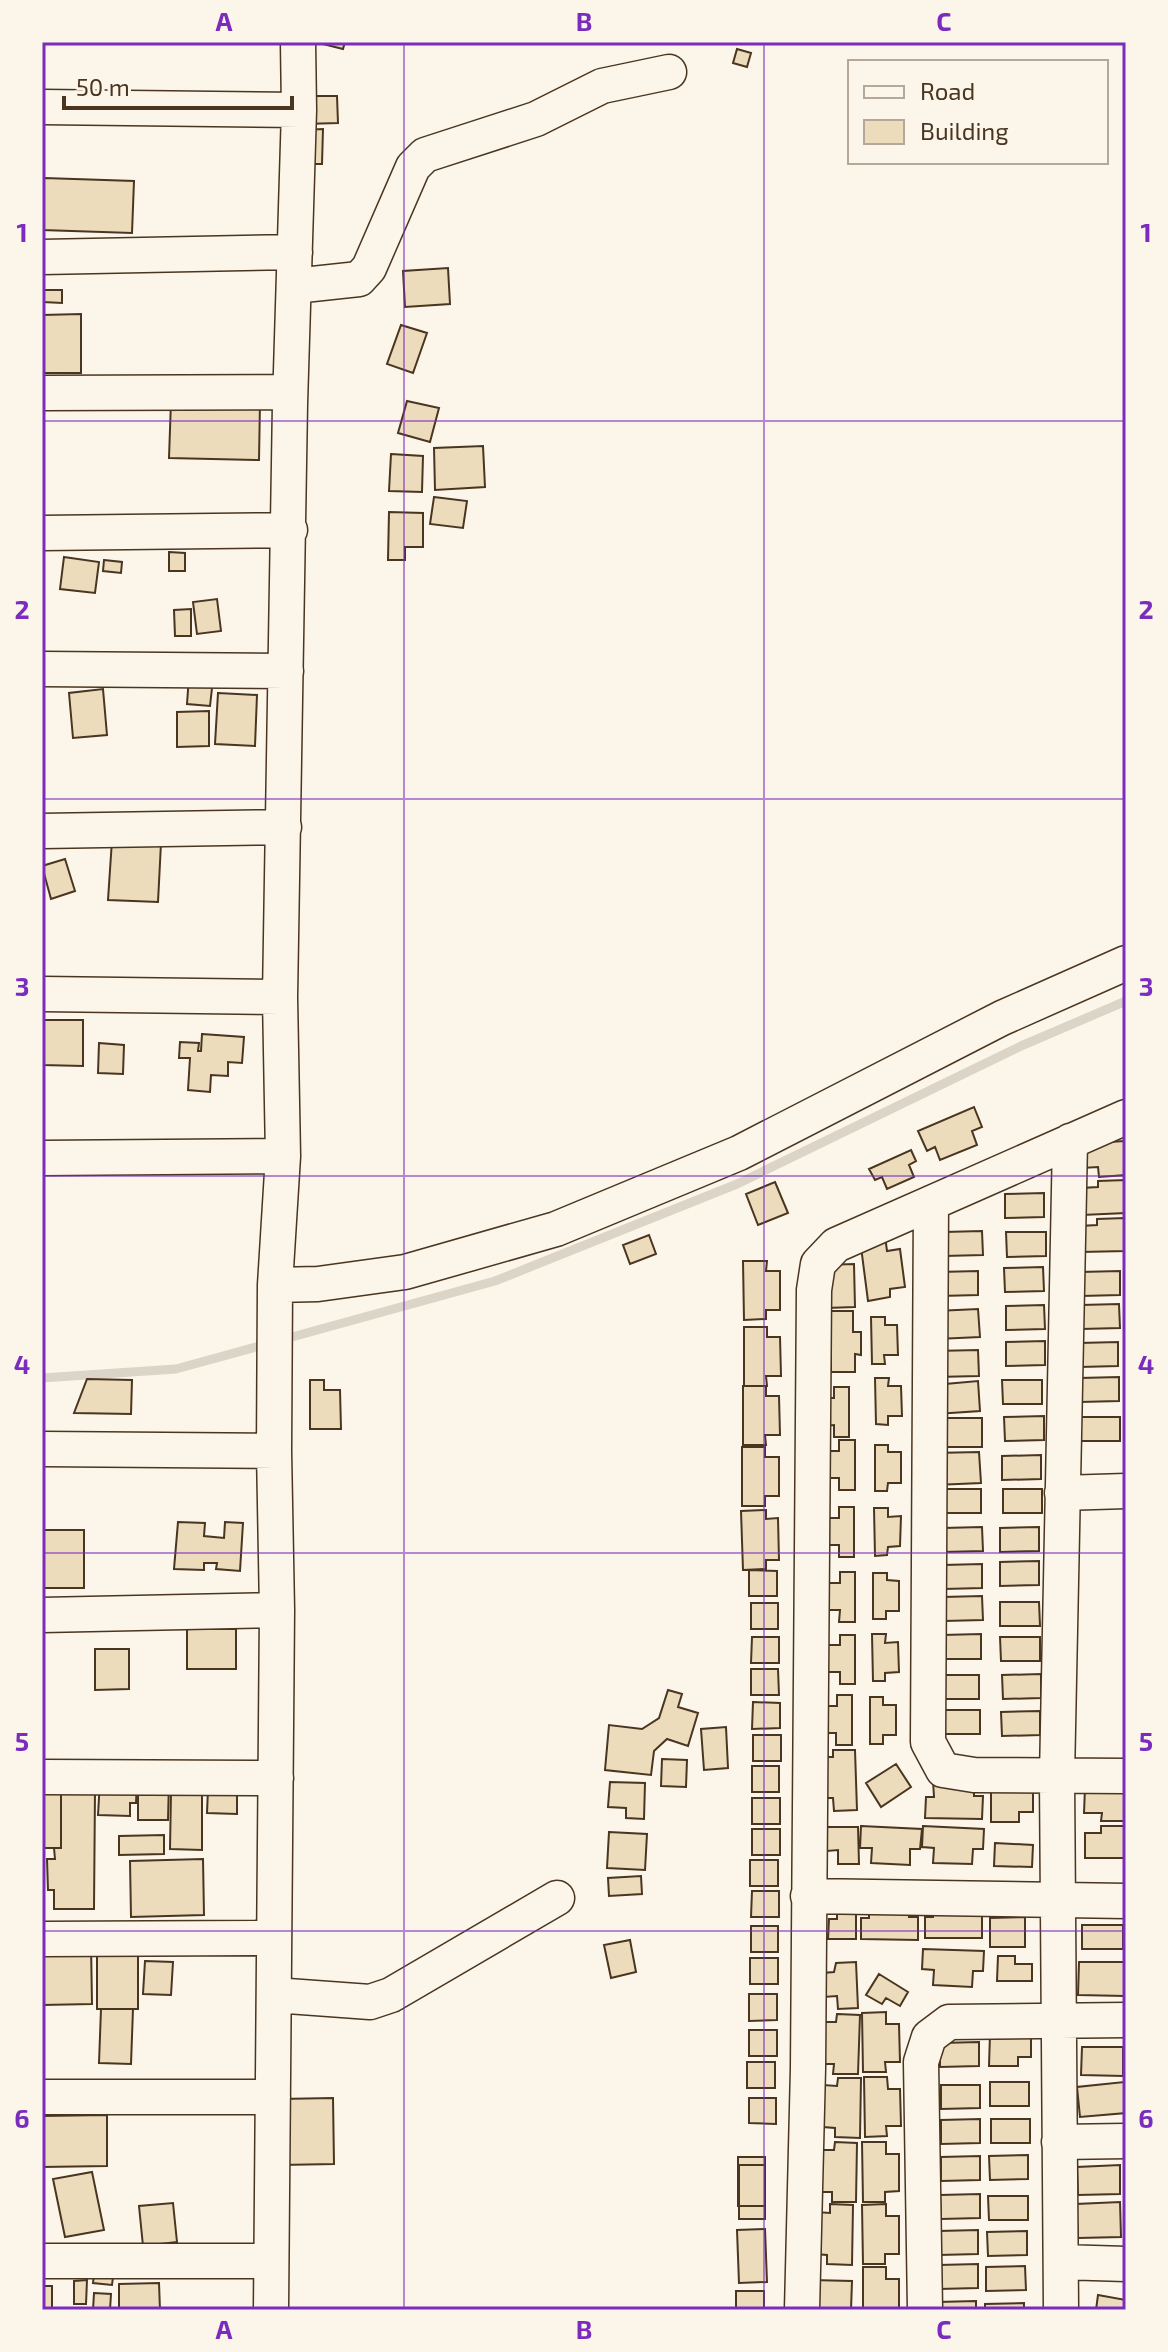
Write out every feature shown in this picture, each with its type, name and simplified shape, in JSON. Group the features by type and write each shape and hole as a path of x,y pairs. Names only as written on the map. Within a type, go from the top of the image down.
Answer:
{"street":[{"path":"271,2310 277,1610 275,1285 283,1156 280,997 298,42"},
{"path":"42,257 294,269 359,279 369,268 413,167 425,155 536,119 602,86 669,72"},
{"path":"42,107 299,110"},
{"path":"42,393 290,392"},
{"path":"42,533 290,530"},
{"path":"42,669 286,671"},
{"path":"42,831 284,827"},
{"path":"275,1285 318,1284 405,1272 556,1229 739,1153 1002,1018 1126,963"},
{"path":"42,994 280,997"},
{"path":"802,2310 808,2068 814,1290 818,1264 836,1245 1126,1117"},
{"path":"1061,2310 1056,1900 1070,1141"},
{"path":"42,1158 283,1156"},
{"path":"931,1203 928,1742 943,1770 974,1775 1126,1776"},
{"path":"42,1449 274,1451"},
{"path":"1062,1493 1126,1491"},
{"path":"42,1615 277,1610"},
{"path":"42,1777 276,1778"},
{"path":"808,1896 1126,1901"},
{"path":"274,1995 370,2002 391,1995 557,1898"},
{"path":"42,1939 274,1938"},
{"path":"925,2310 921,2062 929,2037 949,2022 1126,2020"},
{"path":"42,2097 273,2097"},
{"path":"1059,2142 1126,2141"},
{"path":"42,2261 271,2261"},
{"path":"1061,2262 1126,2264"}],"building":[{"path":"315,42 345,42 343,49"},
{"path":"737,49 751,53 747,67 733,63"},
{"path":"304,96 337,96 338,123 304,124"},
{"path":"323,129 322,164 301,164 301,130"},
{"path":"44,178 134,181 132,233 42,230"},
{"path":"448,268 450,304 405,307 403,271"},
{"path":"43,290 62,290 62,303 43,302"},
{"path":"81,314 81,373 42,373 42,315"},
{"path":"401,325 427,333 413,373 387,364"},
{"path":"171,401 260,402 259,460 169,458"},
{"path":"407,401 439,408 430,442 398,433"},
{"path":"483,446 485,487 435,490 434,448"},
{"path":"391,454 423,456 422,492 389,491"},
{"path":"434,497 467,501 463,528 430,524"},
{"path":"389,512 423,513 423,547 405,547 405,560 388,560"},
{"path":"169,552 185,553 185,571 169,571"},
{"path":"64,557 99,562 95,593 60,589"},
{"path":"104,560 122,562 121,573 103,571"},
{"path":"217,599 221,631 197,634 193,602"},
{"path":"191,609 191,636 175,636 174,610"},
{"path":"189,676 213,679 210,706 187,704"},
{"path":"103,689 107,735 73,738 69,693"},
{"path":"218,693 257,695 255,746 215,744"},
{"path":"209,711 209,746 177,747 177,712"},
{"path":"112,840 161,843 158,902 108,900"},
{"path":"65,859 75,891 51,899 42,866"},
{"path":"42,1020 83,1020 83,1066 42,1065"},
{"path":"202,1034 244,1037 242,1063 228,1062 228,1076 211,1075 210,1092 188,1090 190,1058 179,1058 180,1042 199,1043 198,1051 201,1051"},
{"path":"99,1043 124,1045 123,1074 98,1073"},
{"path":"974,1107 982,1127 972,1131 977,1145 940,1160 935,1147 927,1151 918,1131"},
{"path":"1124,1141 1126,1175 1099,1177 1098,1167 1082,1168 1081,1144"},
{"path":"911,1150 916,1161 909,1165 914,1177 887,1189 882,1177 875,1180 869,1169"},
{"path":"1126,1180 1126,1213 1082,1215 1081,1188 1098,1187 1098,1181"},
{"path":"775,1182 788,1213 758,1225 746,1194"},
{"path":"1044,1193 1044,1217 1005,1218 1005,1194"},
{"path":"1125,1218 1126,1251 1081,1252 1080,1226 1097,1225 1097,1219"},
{"path":"982,1231 983,1255 944,1256 944,1232"},
{"path":"1006,1232 1046,1232 1046,1256 1007,1257"},
{"path":"649,1235 656,1254 630,1264 623,1245"},
{"path":"885,1236 887,1251 900,1249 905,1287 890,1289 890,1297 868,1301 860,1239"},
{"path":"743,1261 767,1261 766,1271 780,1271 780,1310 766,1310 766,1319 744,1320"},
{"path":"854,1264 855,1307 826,1308 824,1265"},
{"path":"1043,1267 1044,1291 1005,1292 1004,1268"},
{"path":"978,1271 978,1295 940,1296 939,1272"},
{"path":"1120,1271 1120,1295 1081,1296 1080,1272"},
{"path":"1119,1304 1120,1328 1081,1329 1081,1305"},
{"path":"1044,1305 1045,1329 1006,1330 1006,1306"},
{"path":"978,1309 980,1337 937,1339 936,1311"},
{"path":"831,1311 853,1311 853,1332 861,1332 861,1355 855,1354 855,1372 831,1372 831,1359 816,1359 831,1322"},
{"path":"871,1317 885,1317 885,1325 897,1325 898,1355 884,1355 885,1364 872,1364"},
{"path":"744,1327 767,1327 767,1337 780,1337 781,1376 766,1376 767,1386 744,1386"},
{"path":"1045,1341 1045,1365 1006,1366 1006,1342"},
{"path":"1118,1342 1118,1366 1080,1367 1079,1343"},
{"path":"978,1350 979,1376 936,1377 935,1351"},
{"path":"1119,1377 1119,1401 1080,1402 1080,1378"},
{"path":"875,1378 889,1378 888,1386 901,1386 902,1416 888,1416 888,1425 876,1424"},
{"path":"87,1379 132,1380 131,1414 74,1413"},
{"path":"310,1380 324,1380 324,1390 340,1390 341,1429 310,1429"},
{"path":"1002,1380 1042,1380 1042,1404 1003,1404"},
{"path":"978,1381 980,1411 936,1414 934,1385"},
{"path":"743,1386 766,1386 766,1396 779,1396 780,1435 765,1435 766,1445 743,1445"},
{"path":"834,1387 849,1387 849,1437 834,1437 834,1425 822,1426 822,1398 834,1398"},
{"path":"1044,1416 1044,1440 1005,1441 1004,1417"},
{"path":"1080,1417 1120,1417 1120,1441 1081,1441"},
{"path":"937,1418 982,1418 982,1447 937,1447"},
{"path":"839,1440 855,1440 855,1490 839,1490 839,1478 827,1478 827,1451 839,1451"},
{"path":"875,1445 888,1445 888,1452 901,1452 901,1483 888,1483 887,1491 875,1491"},
{"path":"742,1447 765,1447 765,1457 779,1457 779,1496 765,1496 765,1506 742,1506"},
{"path":"979,1452 981,1483 935,1485 934,1453"},
{"path":"1041,1455 1041,1479 1002,1480 1002,1456"},
{"path":"942,1489 981,1489 981,1513 943,1513"},
{"path":"1003,1489 1042,1489 1042,1513 1003,1513"},
{"path":"839,1507 854,1507 854,1557 839,1557 839,1545 827,1545 827,1518 839,1518"},
{"path":"874,1508 888,1508 888,1517 901,1516 900,1546 888,1547 887,1555 875,1556"},
{"path":"766,1510 766,1519 778,1518 779,1560 766,1560 766,1569 743,1570 741,1511"},
{"path":"178,1522 205,1523 204,1536 224,1538 225,1522 243,1523 240,1571 216,1569 217,1563 204,1563 204,1570 174,1569"},
{"path":"982,1527 983,1551 943,1552 943,1528"},
{"path":"1039,1527 1039,1551 1000,1552 1000,1528"},
{"path":"42,1530 84,1530 84,1588 42,1588"},
{"path":"1039,1561 1039,1585 1000,1586 1000,1562"},
{"path":"982,1564 982,1588 944,1589 943,1565"},
{"path":"749,1570 777,1571 777,1596 749,1596"},
{"path":"840,1572 855,1572 855,1622 839,1622 840,1610 827,1610 827,1583 840,1583"},
{"path":"873,1573 887,1573 887,1580 899,1581 899,1611 886,1611 886,1619 873,1619"},
{"path":"982,1596 983,1620 944,1621 943,1597"},
{"path":"1000,1602 1039,1602 1040,1626 1000,1626"},
{"path":"751,1603 778,1603 778,1629 751,1629"},
{"path":"187,1629 236,1629 236,1669 187,1669"},
{"path":"872,1634 886,1634 885,1643 898,1642 899,1672 885,1673 885,1681 873,1681"},
{"path":"981,1634 981,1659 942,1659 942,1635"},
{"path":"840,1635 855,1635 855,1684 840,1684 840,1672 828,1672 827,1645 840,1645"},
{"path":"752,1637 779,1637 779,1663 751,1663"},
{"path":"1000,1637 1040,1637 1040,1661 1001,1661"},
{"path":"95,1649 129,1649 129,1689 95,1690"},
{"path":"751,1669 778,1669 779,1695 751,1695"},
{"path":"1041,1674 1041,1698 1003,1699 1002,1675"},
{"path":"940,1675 979,1675 979,1699 941,1699"},
{"path":"668,1690 682,1694 678,1707 698,1713 688,1746 667,1739 654,1751 651,1775 605,1770 609,1725 642,1729 659,1718"},
{"path":"837,1695 852,1695 852,1745 836,1745 836,1733 824,1733 824,1706 837,1706"},
{"path":"870,1697 883,1697 883,1705 896,1705 896,1735 883,1735 883,1744 870,1744"},
{"path":"753,1702 780,1703 780,1728 752,1729"},
{"path":"941,1710 980,1710 980,1734 941,1734"},
{"path":"1040,1711 1040,1735 1002,1736 1001,1712"},
{"path":"726,1727 728,1768 704,1770 701,1729"},
{"path":"753,1735 781,1735 781,1761 753,1761"},
{"path":"833,1750 855,1750 857,1810 834,1811 833,1798 821,1798 820,1757 833,1757"},
{"path":"662,1759 687,1760 686,1787 661,1786"},
{"path":"896,1764 911,1787 881,1807 866,1783"},
{"path":"752,1766 779,1766 779,1792 752,1792"},
{"path":"100,1780 137,1781 136,1803 130,1803 130,1816 98,1815"},
{"path":"138,1780 169,1780 168,1820 138,1820"},
{"path":"42,1781 61,1790 61,1848 42,1848"},
{"path":"933,1781 974,1781 974,1796 983,1796 982,1819 925,1818 926,1797 934,1797"},
{"path":"610,1782 645,1783 644,1819 626,1818 626,1808 608,1807"},
{"path":"1085,1788 1126,1789 1126,1821 1101,1821 1102,1813 1084,1813"},
{"path":"208,1789 237,1789 237,1814 207,1813"},
{"path":"991,1789 1033,1790 1033,1812 1019,1812 1019,1822 991,1822"},
{"path":"61,1790 95,1790 94,1909 54,1909 54,1890 48,1890 47,1859 55,1859 54,1848 61,1848"},
{"path":"171,1792 202,1792 202,1850 170,1849"},
{"path":"752,1798 780,1798 780,1824 752,1824"},
{"path":"861,1826 922,1829 920,1849 910,1849 910,1865 871,1863 872,1848 860,1848"},
{"path":"923,1826 984,1829 983,1849 973,1849 972,1864 933,1863 934,1848 922,1847"},
{"path":"1101,1826 1126,1826 1126,1858 1085,1858 1085,1833 1101,1833"},
{"path":"827,1827 858,1827 859,1864 838,1864 838,1850 827,1851"},
{"path":"752,1829 780,1829 780,1855 752,1855"},
{"path":"609,1832 647,1834 645,1870 607,1868"},
{"path":"164,1835 164,1854 119,1855 119,1836"},
{"path":"995,1843 1033,1845 1032,1867 994,1866"},
{"path":"203,1859 204,1915 131,1917 130,1861"},
{"path":"750,1860 778,1860 778,1886 750,1886"},
{"path":"641,1876 642,1894 609,1896 608,1878"},
{"path":"752,1891 779,1891 779,1917 751,1917"},
{"path":"933,1901 974,1901 974,1916 982,1916 982,1938 925,1938 925,1917 933,1917"},
{"path":"869,1902 910,1902 909,1917 918,1917 918,1940 861,1939 861,1918 869,1918"},
{"path":"837,1903 856,1903 856,1939 828,1939 829,1919 837,1919"},
{"path":"1025,1917 1025,1947 990,1947 990,1918"},
{"path":"1082,1925 1123,1925 1123,1949 1082,1949"},
{"path":"751,1926 778,1926 778,1952 751,1952"},
{"path":"630,1940 636,1972 611,1978 604,1945"},
{"path":"91,1944 92,2004 42,2005 42,1945"},
{"path":"97,1944 138,1944 138,2009 97,2009"},
{"path":"923,1949 984,1951 983,1971 973,1971 972,1987 933,1985 934,1970 922,1969"},
{"path":"998,1956 1015,1956 1015,1964 1032,1964 1032,1981 997,1981"},
{"path":"750,1958 778,1958 778,1984 750,1984"},
{"path":"145,1961 173,1962 171,1995 143,1994"},
{"path":"856,1962 858,2008 838,2009 837,1996 823,1997 822,1973 834,1972 836,1963"},
{"path":"1079,1962 1126,1962 1125,1996 1078,1995"},
{"path":"879,1974 908,1992 900,2006 886,1998 882,2004 866,1995"},
{"path":"749,1994 777,1994 777,2020 749,2021"},
{"path":"101,2009 133,2009 131,2064 99,2063"},
{"path":"886,2012 886,2024 899,2024 900,2062 885,2062 886,2072 863,2072 862,2013"},
{"path":"837,2014 860,2015 858,2074 833,2074 834,2064 821,2064 822,2022 836,2022"},
{"path":"749,2030 777,2030 777,2056 749,2056"},
{"path":"990,2034 1031,2034 1031,2057 1018,2057 1018,2066 989,2066"},
{"path":"979,2042 979,2066 940,2067 940,2043"},
{"path":"1082,2047 1123,2047 1123,2076 1081,2075"},
{"path":"747,2062 775,2062 775,2088 747,2088"},
{"path":"864,2077 887,2077 888,2089 900,2089 901,2126 886,2126 887,2136 865,2137"},
{"path":"838,2078 861,2078 860,2138 835,2137 835,2128 823,2127 823,2085 837,2086"},
{"path":"990,2082 1029,2082 1029,2106 990,2106"},
{"path":"1124,2082 1126,2113 1080,2117 1077,2087"},
{"path":"941,2085 980,2085 980,2108 941,2109"},
{"path":"333,2098 334,2164 280,2165 279,2099"},
{"path":"749,2098 776,2098 776,2124 749,2123"},
{"path":"107,2115 107,2166 42,2167 42,2116"},
{"path":"980,2119 980,2143 941,2144 941,2120"},
{"path":"991,2119 1030,2119 1030,2143 991,2143"},
{"path":"835,2142 857,2143 856,2202 832,2202 832,2192 819,2192 820,2150 834,2150"},
{"path":"862,2142 886,2142 886,2154 899,2154 899,2191 885,2192 885,2202 863,2202"},
{"path":"1028,2155 1028,2179 990,2180 989,2156"},
{"path":"980,2156 980,2180 941,2181 941,2157"},
{"path":"738,2157 765,2157 765,2206 738,2206"},
{"path":"739,2165 765,2165 765,2219 739,2219"},
{"path":"1120,2165 1120,2194 1078,2195 1077,2167"},
{"path":"92,2172 104,2230 65,2237 53,2179"},
{"path":"980,2194 980,2218 941,2219 940,2195"},
{"path":"988,2196 1028,2196 1028,2220 989,2220"},
{"path":"1120,2202 1121,2237 1078,2238 1076,2204"},
{"path":"173,2203 177,2242 143,2246 139,2206"},
{"path":"830,2204 853,2205 852,2265 827,2264 827,2255 815,2254 816,2212 830,2213"},
{"path":"886,2204 886,2216 899,2216 899,2254 885,2254 885,2264 863,2264 862,2205"},
{"path":"765,2229 767,2282 739,2283 737,2230"},
{"path":"978,2230 978,2254 939,2255 939,2231"},
{"path":"1027,2231 1027,2255 988,2256 987,2232"},
{"path":"978,2264 978,2288 939,2289 939,2265"},
{"path":"95,2266 114,2269 112,2285 93,2283"},
{"path":"1025,2266 1026,2290 986,2291 986,2267"},
{"path":"863,2267 886,2267 886,2279 899,2279 899,2310 863,2310"},
{"path":"87,2280 86,2304 74,2304 74,2281"},
{"path":"812,2280 852,2281 851,2310 811,2310"},
{"path":"159,2283 160,2310 119,2310 119,2284"},
{"path":"42,2286 52,2286 52,2310 42,2310"},
{"path":"736,2291 764,2291 764,2310 736,2310"},
{"path":"94,2293 111,2294 110,2310 93,2310"},
{"path":"1098,2295 1126,2300 1126,2310 1096,2310"},
{"path":"976,2301 976,2310 937,2310 937,2302"},
{"path":"1024,2303 1024,2310 985,2310 985,2304"}],"waterway":[{"path":"281,1340 495,1281 737,1184 1021,1046 1126,1001"},
{"path":"42,1378 176,1369 267,1344"}]}
